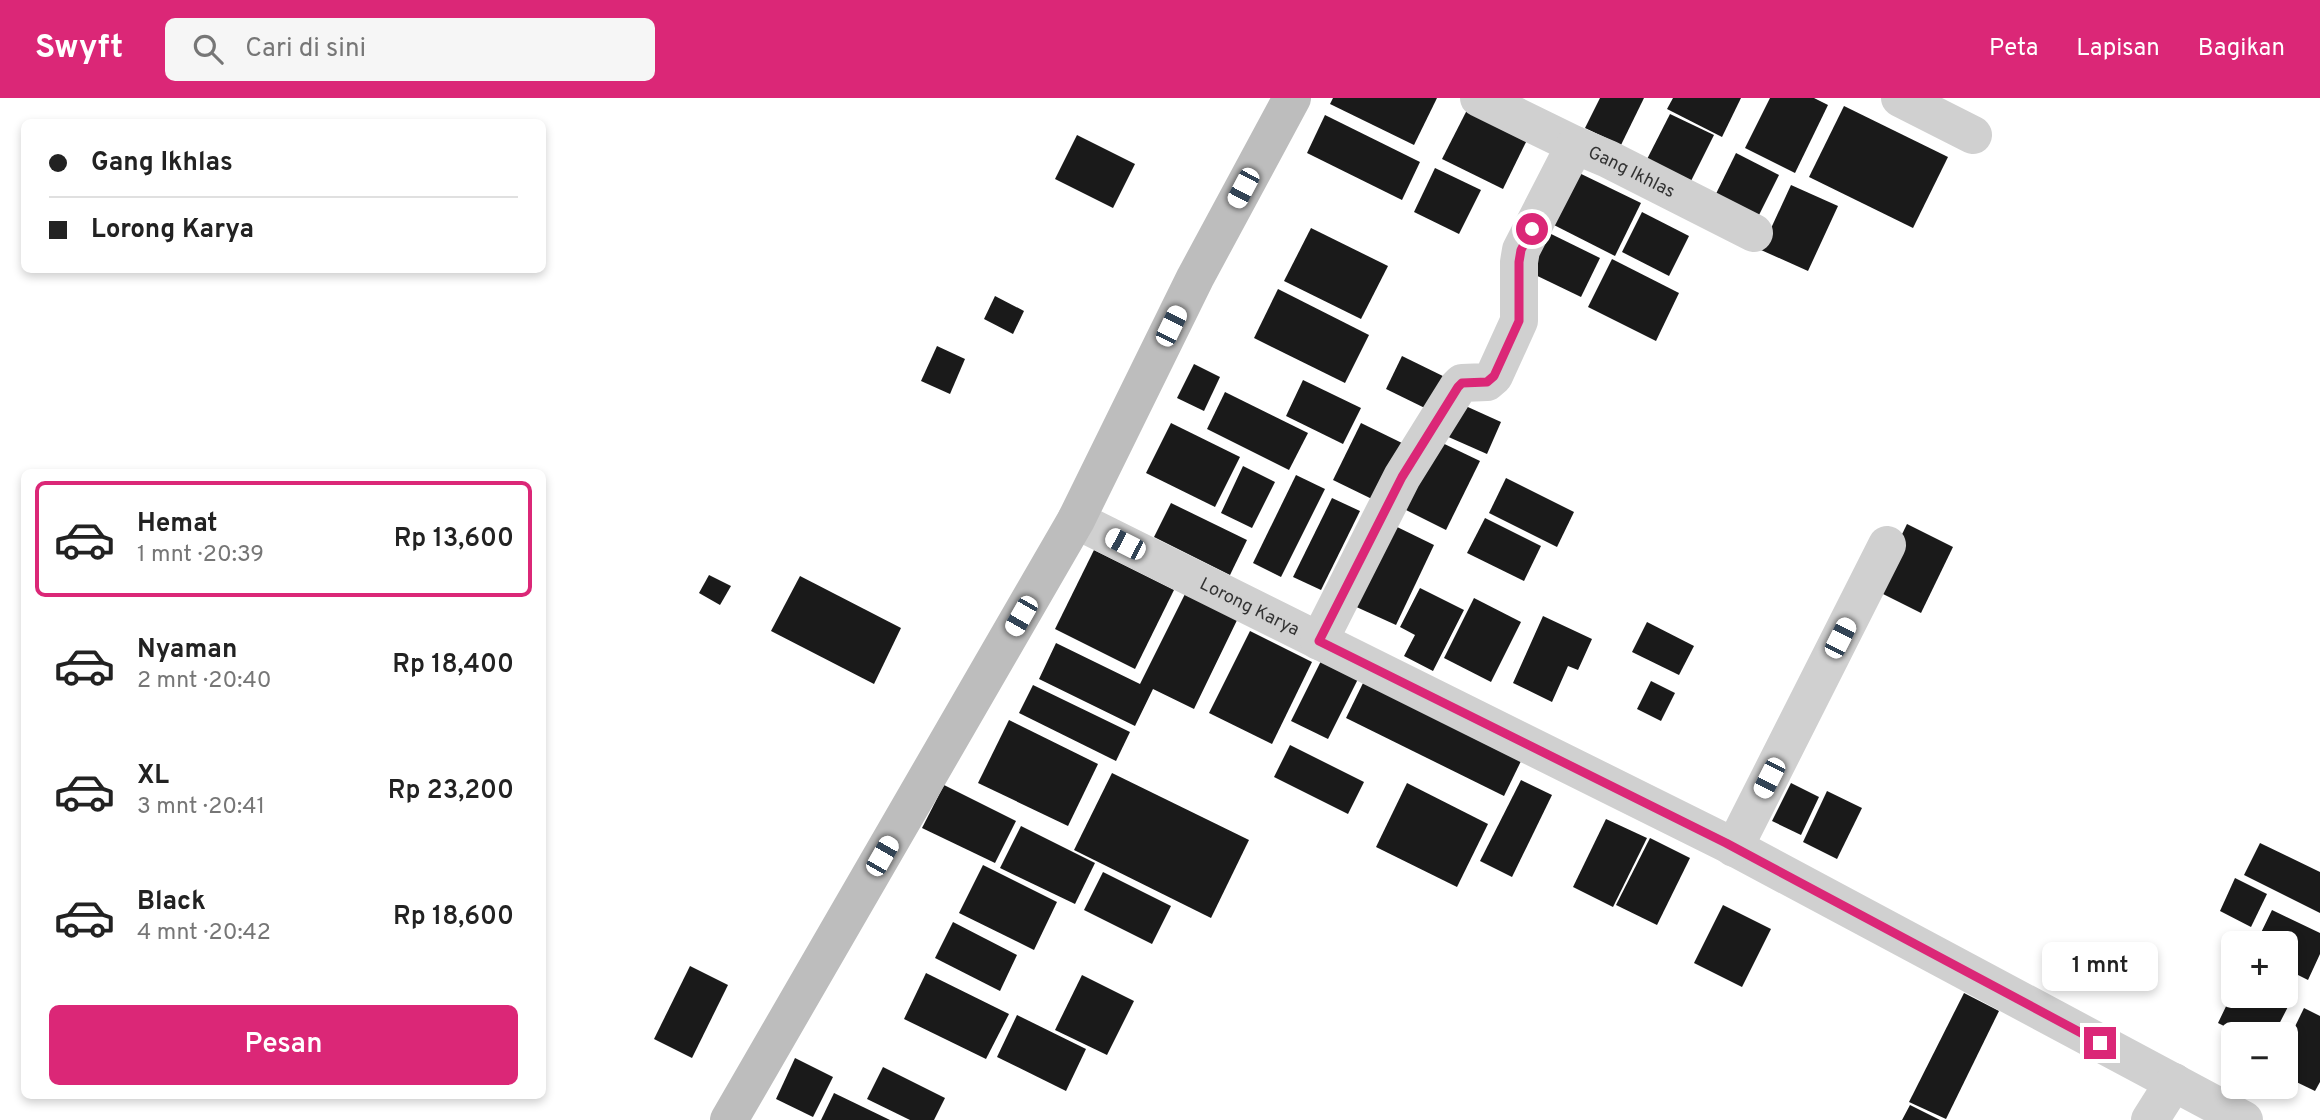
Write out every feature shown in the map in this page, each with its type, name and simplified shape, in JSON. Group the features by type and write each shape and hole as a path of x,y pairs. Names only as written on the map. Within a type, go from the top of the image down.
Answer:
{"street":[{"path":"729,1120 1076,520 1195,278 1292,98"},
{"path":"1479,98 1575,145"},
{"path":"1900,98 1973,135"},
{"name":"Gang Ikhlas","path":"1319,641 1402,477 1458,387 1462,383 1487,382 1494,376 1519,321 1521,250 1575,145 1754,233"},
{"name":"Lorong Karya","path":"1076,520 1721,841 2244,1120"},
{"path":"1721,841 1887,545"},
{"path":"2150,1120 2174,1082"}],"building":[{"path":"1333,98 1437,98 1414,145 1330,104"},
{"path":"1600,98 1644,98 1621,145 1585,128"},
{"path":"1673,98 1741,98 1722,137 1667,109"},
{"path":"1770,98 1814,98 1828,105 1795,173 1745,148"},
{"path":"1844,106 1948,157 1913,228 1809,177"},
{"path":"1467,110 1527,140 1503,189 1442,159"},
{"path":"1670,114 1714,135 1686,191 1642,169"},
{"path":"1325,115 1420,162 1402,200 1307,153"},
{"path":"1077,135 1135,164 1113,208 1055,179"},
{"path":"1736,153 1779,175 1752,229 1709,208"},
{"path":"1435,168 1481,190 1459,234 1414,212"},
{"path":"1573,170 1641,203 1615,256 1548,222"},
{"path":"1791,185 1838,206 1808,271 1761,250"},
{"path":"1642,212 1689,236 1669,276 1622,252"},
{"path":"1311,228 1388,266 1361,319 1284,281"},
{"path":"1543,230 1600,258 1581,297 1523,269"},
{"path":"1612,259 1679,293 1656,341 1588,307"},
{"path":"1278,289 1369,335 1345,383 1254,338"},
{"path":"995,296 1024,311 1013,334 984,319"},
{"path":"937,346 965,359 950,394 921,381"},
{"path":"1402,356 1451,380 1435,413 1386,389"},
{"path":"1194,364 1220,377 1204,411 1177,398"},
{"path":"1303,380 1361,408 1343,444 1286,416"},
{"path":"1225,392 1308,433 1289,470 1207,429"},
{"path":"1459,403 1501,422 1487,454 1444,435"},
{"path":"1171,423 1240,457 1215,507 1146,473"},
{"path":"1361,423 1402,443 1374,500 1333,480"},
{"path":"1434,439 1480,461 1446,530 1400,507"},
{"path":"1243,466 1275,482 1252,528 1221,513"},
{"path":"1296,475 1325,489 1281,577 1253,563"},
{"path":"1506,478 1574,512 1557,547 1489,513"},
{"path":"1332,498 1360,511 1321,590 1293,577"},
{"path":"1171,503 1247,540 1230,575 1154,537"},
{"path":"1485,518 1541,546 1524,581 1467,553"},
{"path":"1391,524 1434,545 1396,625 1352,605"},
{"path":"1907,524 1953,547 1921,613 1875,590"},
{"path":"1094,550 1174,590 1135,669 1055,629"},
{"path":"709,575 731,586 720,605 699,593"},
{"path":"800,576 901,628 874,684 771,631"},
{"path":"1188,588 1240,614 1194,709 1153,689 1135,726 1039,679 1056,643 1140,684"},
{"path":"1420,588 1464,610 1433,671 1404,656 1415,635 1400,627"},
{"path":"1474,598 1521,622 1491,682 1444,658"},
{"path":"1543,616 1592,639 1578,670 1568,666 1552,702 1513,683"},
{"path":"1647,622 1694,646 1679,675 1632,652"},
{"path":"1250,631 1312,662 1272,744 1209,713"},
{"path":"1321,661 1358,679 1328,739 1291,721"},
{"path":"1365,679 1523,757 1504,796 1346,718"},
{"path":"1651,681 1675,693 1661,721 1637,709"},
{"path":"1033,685 1130,732 1116,761 1019,713"},
{"path":"1009,720 1098,764 1068,826 978,783"},
{"path":"1290,745 1364,782 1348,814 1274,777"},
{"path":"1112,773 1249,840 1211,918 1074,850"},
{"path":"1521,780 1552,795 1512,877 1480,861"},
{"path":"1407,783 1488,824 1457,887 1376,847"},
{"path":"1791,783 1819,797 1801,835 1772,821"},
{"path":"944,785 1016,821 995,863 922,828"},
{"path":"1827,791 1862,808 1837,859 1803,842"},
{"path":"1606,819 1647,838 1613,907 1573,887"},
{"path":"1021,826 1095,863 1075,904 1000,868"},
{"path":"1650,838 1690,858 1657,925 1616,905"},
{"path":"2260,843 2320,872 2320,913 2244,875"},
{"path":"983,865 1057,902 1034,950 959,913"},
{"path":"1103,872 1171,906 1152,944 1084,910"},
{"path":"2235,878 2267,894 2251,927 2220,911"},
{"path":"1723,905 1771,929 1742,987 1694,963"},
{"path":"2272,910 2320,933 2320,954 2308,980 2298,975 2298,931 2262,931"},
{"path":"953,922 1017,955 1000,991 935,958"},
{"path":"690,966 728,985 692,1058 654,1039"},
{"path":"926,973 1009,1014 986,1059 904,1019"},
{"path":"1082,975 1134,1001 1107,1055 1055,1030"},
{"path":"1964,993 1999,1011 1946,1119 1909,1102"},
{"path":"2225,1008 2287,1008 2280,1022 2218,1023"},
{"path":"2304,1008 2320,1016 2320,1082 2315,1091 2298,1083 2297,1022"},
{"path":"1017,1015 1086,1049 1066,1091 997,1057"},
{"path":"795,1058 833,1077 813,1117 776,1099"},
{"path":"883,1067 945,1098 934,1120 910,1120 867,1099"},
{"path":"834,1093 890,1120 821,1120"},
{"path":"1910,1105 1940,1120 1902,1120"}],"route":[{"path":"1532,229 1521,250 1519,262 1518,325 1494,376 1487,382 1462,383 1458,387 1402,477 1319,641 1726,843 2100,1043"}]}
